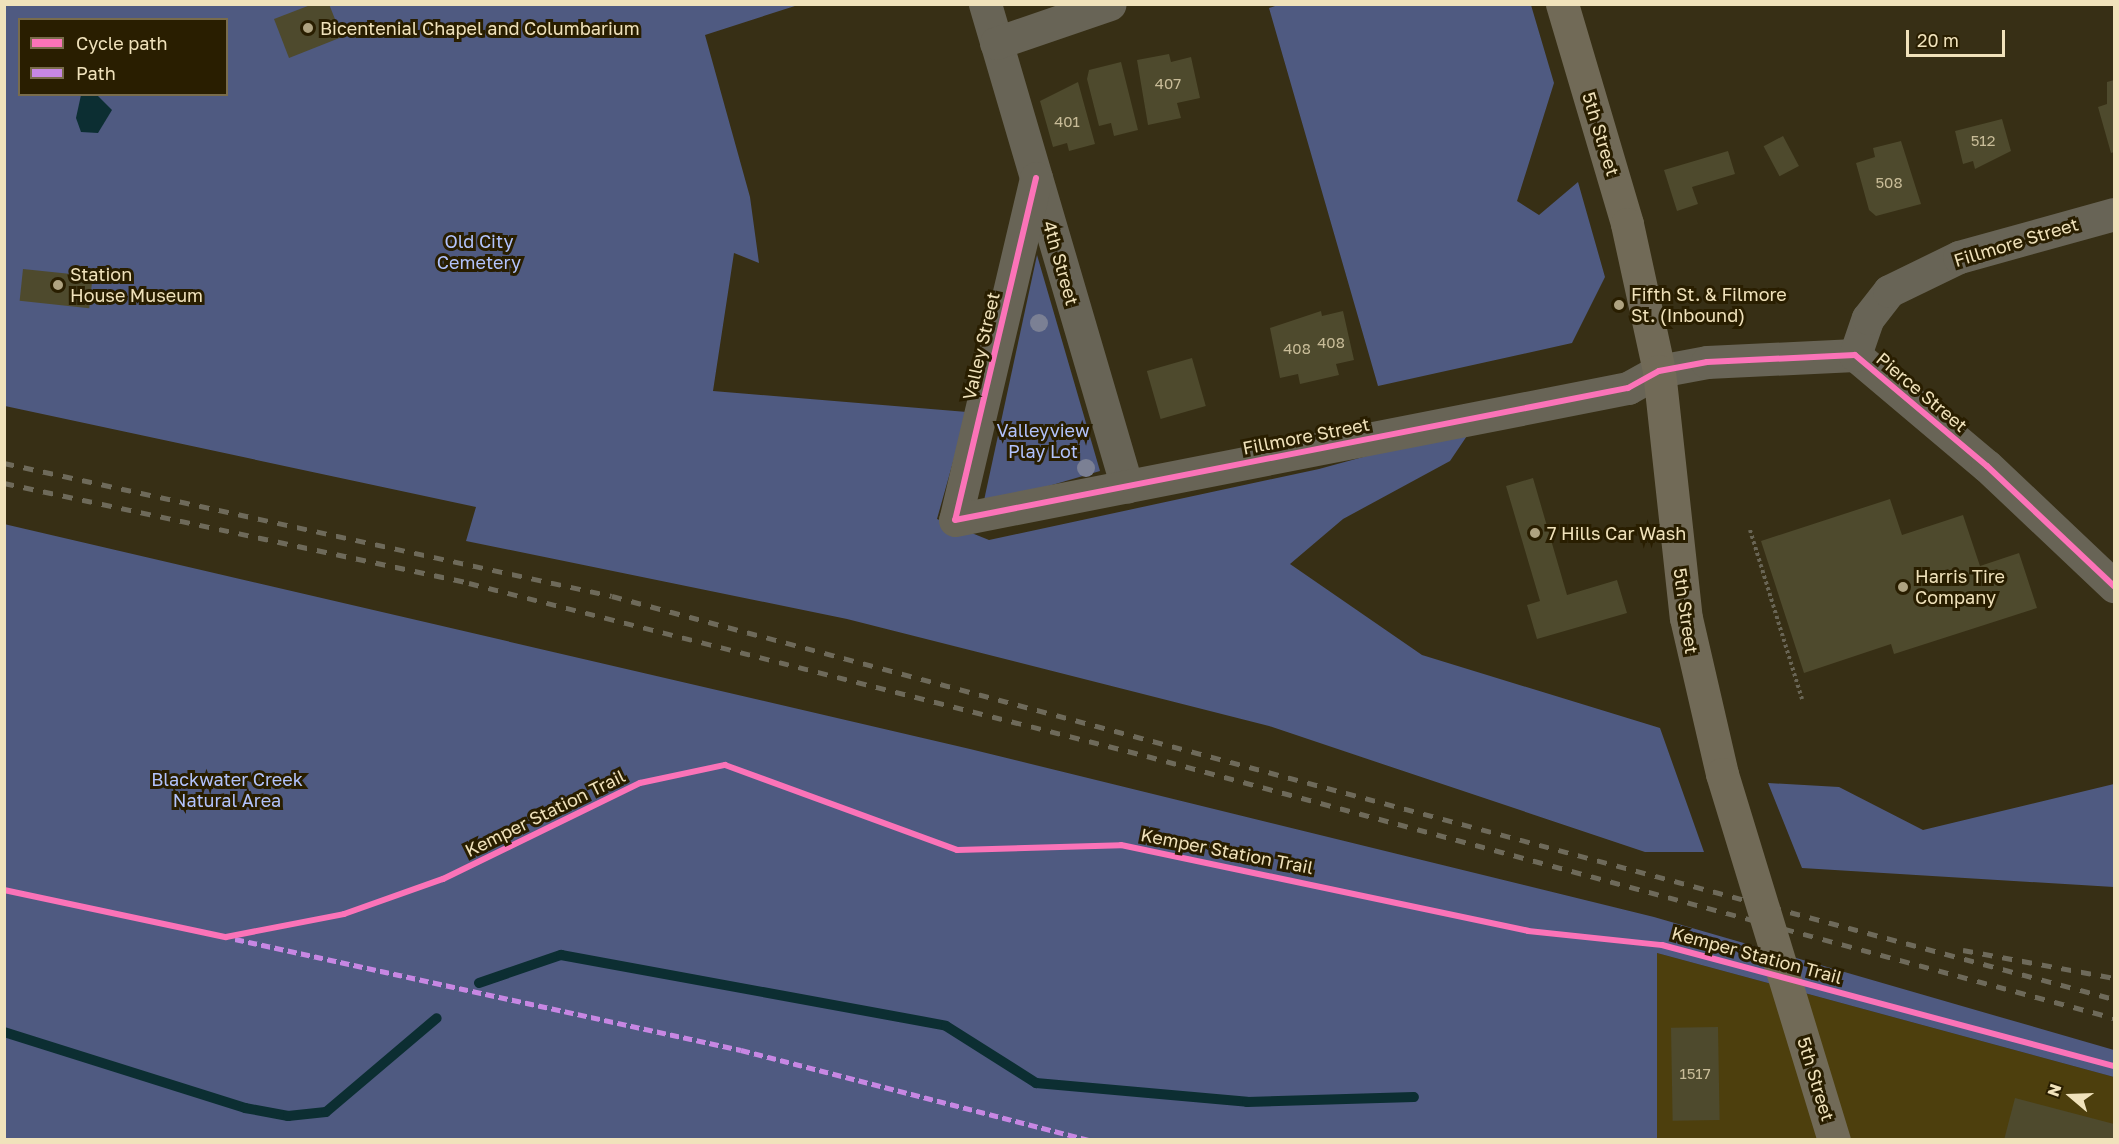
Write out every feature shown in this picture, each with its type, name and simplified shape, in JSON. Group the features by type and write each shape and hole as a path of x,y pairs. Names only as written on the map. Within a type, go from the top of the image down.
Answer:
{"main road":[{"name":"5th Street","path":"1562,4 1627,224 1659,371 1686,618 1722,774 1834,1140"}],"street":[{"name":"4th Street","path":"985,4 1127,486"},
{"path":"996,43 1110,4"},
{"name":"Valley Street","path":"955,520 1036,178"},
{"name":"Fillmore Street","path":"1855,355 1868,318 1889,291 1959,257 2115,214"},
{"name":"Pierce Street","path":"1659,371 1707,362 1855,355 1979,459 2115,586"},
{"name":"Fillmore Street","path":"955,520 1628,388 1659,371"}],"path":[{"path":"1750,530 1802,699"}],"shaded area":[{"path":"81,96 98,96 112,110 98,133 81,132 76,118"},
{"path":"1657,953 2114,1077 2114,1139 1657,1139"}],"green space":[{"path":"1281,4 1531,5 1554,83 1517,201 1539,215 1578,182 1605,277 1572,343 1378,386 1269,8"},
{"name":"Old City Cemetery","path":"4,5 798,5 705,35 750,197 759,263 734,253 713,391 967,412 937,519 989,540 1319,469 1473,427 1450,461 1343,519 1290,564 1422,655 1660,728 1704,852 1645,852 1269,726 847,619 466,541 476,507 5,406"},
{"name":"Valleyview Play Lot","path":"1037,255 1100,471 983,505"},
{"name":"Blackwater Creek Natural Area","path":"4,524 970,749 1654,917 2114,1050 2114,1077 1657,953 1657,1139 5,1139"},
{"path":"1768,783 1839,787 1923,830 2114,784 2114,887 1802,868"}],"building":[{"name":"Bicentenial Chapel and Columbarium","path":"313,4 329,4 342,37 289,58 274,19"},
{"path":"1169,54 1171,62 1191,57 1200,98 1177,103 1181,118 1148,125 1137,60"},
{"path":"1121,62 1138,130 1114,136 1111,123 1099,126 1087,79 1089,70"},
{"path":"2114,80 2114,152 2111,153 2098,107 2107,104 2107,82"},
{"path":"1078,82 1095,144 1069,151 1067,143 1053,147 1040,101"},
{"path":"2002,119 2011,151 1975,169 1973,161 1963,164 1955,131"},
{"path":"1783,136 1799,166 1780,176 1764,146"},
{"path":"1901,141 1921,204 1876,216 1869,210 1856,163 1875,157 1873,148"},
{"path":"1728,151 1735,174 1692,187 1698,204 1677,211 1664,170"},
{"path":"23,269 93,276 89,308 20,301"},
{"path":"1321,311 1322,316 1343,311 1354,360 1336,364 1339,375 1300,384 1298,374 1280,378 1270,328"},
{"path":"1192,358 1206,406 1161,419 1147,371"},
{"name":"7 Hills Car Wash","path":"1533,478 1567,595 1617,580 1627,613 1537,639 1527,605 1540,601 1506,486"},
{"name":"Harris Tire Company","path":"1890,499 1902,535 1963,515 1980,566 2019,553 2037,608 1894,654 1891,644 1804,673 1761,541"},
{"path":"1718,1027 1720,1120 1673,1121 1671,1028"},
{"path":"2015,1098 2114,1124 2114,1140 2004,1140"}],"waterway":[{"path":"479,983 561,955 946,1026 1036,1083 1247,1102 1414,1097"},
{"path":"4,1032 245,1108 288,1116 326,1112 437,1018"}],"railway":[{"path":"4,463 612,596 2114,999"},
{"path":"4,483 469,583 1147,756 2114,1018"},
{"path":"1963,950 2114,978"}],"marked path":[{"path":"235,939 741,1050 1089,1140"}],"cycle path":[{"path":"1036,178 955,520 1628,388 1659,371 1707,362 1855,355 1987,466 2114,586"},
{"name":"Kemper Station Trail","path":"4,890 226,937 344,914 443,879 640,783 725,765 957,850 1121,845 1528,931 1662,945 2114,1066"}],"place":[{"name":"Bicentenial Chapel and Columbarium","path":"308,28"},
{"name":"Station House Museum","path":"58,285"},
{"name":"Fifth St. & Filmore St. (Inbound)","path":"1619,305"},
{"name":"7 Hills Car Wash","path":"1535,533"},
{"name":"Harris Tire Company","path":"1903,587"}]}
